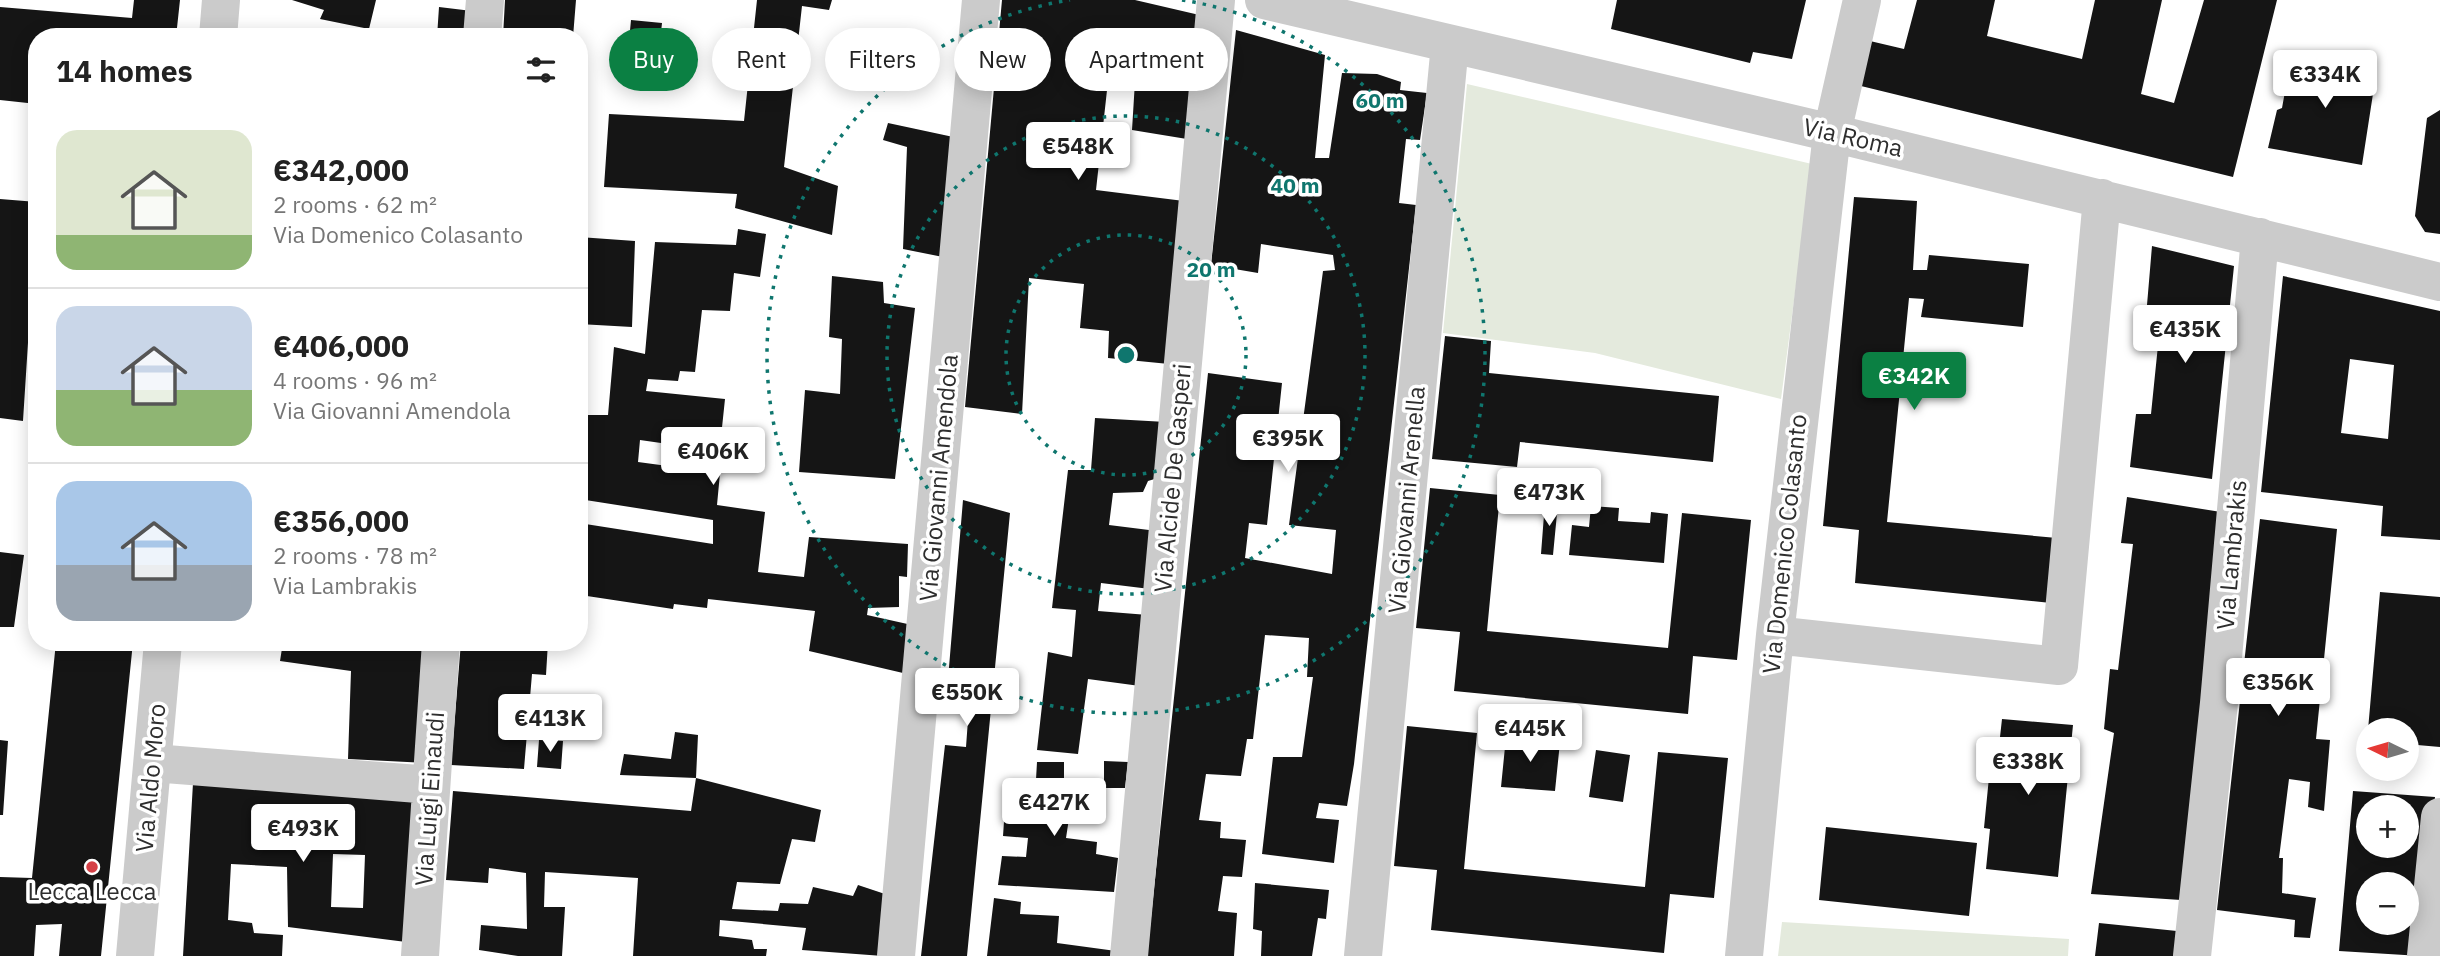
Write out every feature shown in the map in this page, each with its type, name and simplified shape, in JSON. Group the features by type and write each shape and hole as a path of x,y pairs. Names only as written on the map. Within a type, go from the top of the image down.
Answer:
{"street":[{"path":"219,28 221,0"},
{"path":"483,28 485,0"},
{"name":"Via Giovanni Amendola","path":"896,956 981,0"},
{"name":"Via Alcide De Gasperi","path":"1129,956 1216,0"},
{"name":"Via Roma","path":"1264,0 1311,6 1450,44 1832,133 2440,282"},
{"name":"Via Domenico Colasanto","path":"1744,956 1774,635 1832,133 1862,0"},
{"name":"Via Giovanni Arenella","path":"1363,956 1450,44"},
{"path":"1774,635 2059,666 2102,198"},
{"name":"Via Lambrakis","path":"2192,956 2219,703 2260,237"},
{"name":"Via Aldo Moro","path":"135,956 162,651"},
{"name":"Via Luigi Einaudi","path":"420,956 439,651"},
{"path":"153,763 431,785"},
{"path":"2427,956 2440,817"}],"shaded area":[{"path":"1467,84 1812,164 1781,399 1595,353 1443,333"},
{"path":"1782,922 2069,939 2068,956 1778,956"}],"building":[{"path":"134,0 180,0 177,28 28,28 28,103 0,100 0,7 132,18"},
{"path":"292,0 376,0 369,28 320,19 324,10"},
{"path":"505,0 576,0 574,28 503,28"},
{"path":"757,0 832,0 829,10 802,6 800,28 754,28"},
{"path":"1002,0 1135,0 1208,17 1207,28 1065,28 1065,91 1107,91 1096,190 1184,201 1169,364 1108,358 1109,331 1080,328 1084,284 1029,278 1022,414 965,407 994,91 1051,91 1051,28 999,28"},
{"path":"1617,0 1806,0 1792,59 1753,52 1750,63 1611,29"},
{"path":"1917,0 1995,0 1987,36 2082,59 2095,0 2162,0 2141,94 2174,103 2204,0 2277,0 2233,177 1861,86 1870,41 1904,49"},
{"path":"439,7 472,11 471,28 438,28"},
{"path":"631,20 662,23 661,28 630,28"},
{"path":"1236,30 1325,55 1315,158 1329,158 1342,73 1377,74 1401,82 1400,90 1427,93 1420,140 1406,139 1399,203 1416,205 1354,764 1347,806 1319,803 1316,818 1339,820 1334,863 1262,854 1273,757 1302,757 1313,677 1307,677 1309,638 1265,635 1253,739 1247,739 1241,776 1206,774 1199,820 1221,822 1220,838 1246,840 1242,877 1223,876 1218,911 1237,913 1234,956 1147,956 1208,373 1282,383 1267,525 1249,523 1245,558 1332,574 1336,530 1289,525 1323,271 1335,270 1333,255 1261,244 1258,273 1211,265"},
{"path":"2292,53 2377,68 2362,165 2268,148 2277,110 2282,108"},
{"path":"747,91 792,91 784,167 838,186 832,235 735,208 737,194 604,187 609,114 744,121"},
{"path":"1134,91 1199,91 1193,140 1132,130"},
{"path":"2440,110 2440,234 2425,232 2415,216 2427,118"},
{"path":"888,123 958,138 948,258 903,249 907,147 883,140"},
{"path":"1854,197 1917,201 1913,270 1927,270 1929,255 2029,264 2023,327 1921,317 1924,299 1909,298 1887,522 2057,538 2051,603 1855,583 1859,530 1823,526"},
{"path":"0,199 28,201 28,343 23,421 0,418"},
{"path":"738,229 766,234 760,277 734,273 730,311 702,310 695,372 680,371 678,381 648,379 646,391 725,399 721,437 680,433 675,445 640,440 638,462 720,473 717,505 765,512 758,572 804,577 809,537 908,544 907,577 899,576 899,607 868,608 867,615 912,625 903,673 809,651 815,611 708,599 707,608 674,604 673,609 588,596 588,524 713,544 713,520 588,500 588,415 608,415 614,347 645,354 655,242 736,245"},
{"path":"588,238 635,241 632,327 588,325"},
{"path":"2152,246 2234,266 2212,479 2130,467 2136,414 2151,414 2162,306 2147,305"},
{"path":"832,276 883,282 884,303 915,308 895,479 799,472 805,390 840,394 842,339 829,337"},
{"path":"2283,276 2440,311 2440,540 2381,536 2383,506 2261,492","holes":["2350,359 2394,365 2388,439 2341,433"]},
{"path":"1445,336 1491,341 1489,373 1719,396 1713,462 1520,442 1517,467 1432,459"},
{"path":"1095,418 1166,422 1161,477 1148,481 1143,492 1113,493 1109,525 1157,531 1150,589 1101,583 1098,611 1148,615 1140,686 1088,679 1078,754 1037,750 1048,652 1072,657 1076,610 1052,608 1068,470 1091,470"},
{"path":"1430,488 1500,495 1487,631 1668,648 1682,513 1751,520 1737,660 1693,656 1688,714 1454,691 1460,632 1416,628"},
{"path":"2127,497 2221,512 2181,900 2091,894 2114,733 2104,729 2110,669 2118,670 2133,544 2121,543"},
{"path":"963,500 1010,513 967,956 921,956 945,745 966,747 969,706 946,703"},
{"path":"1545,502 1558,503 1553,555 1541,554"},
{"path":"1591,506 1619,508 1618,521 1650,523 1651,512 1668,514 1664,563 1569,555 1572,525 1589,527"},
{"path":"2260,519 2337,529 2316,739 2330,740 2324,811 2308,807 2310,782 2289,779 2279,858 2283,858 2282,893 2316,898 2310,938 2294,937 2295,920 2217,910"},
{"path":"0,552 24,555 14,627 0,627"},
{"path":"2380,592 2440,597 2440,747 2419,745 2419,718 2369,718"},
{"path":"55,651 132,651 101,956 59,956 62,924 36,925 34,956 0,956 0,877 32,878"},
{"path":"282,651 429,651 427,763 348,759 351,671 280,661"},
{"path":"460,651 547,651 546,675 532,674 524,769 451,765"},
{"path":"2002,719 2073,725 2058,877 1986,869 1990,829 1984,828 1991,757 1998,755"},
{"path":"1407,726 1477,733 1464,869 1645,887 1658,752 1728,758 1714,898 1670,894 1664,953 1431,930 1437,870 1394,866"},
{"path":"675,732 698,735 696,778 620,775 624,754 671,759"},
{"path":"1506,737 1560,742 1555,791 1501,787"},
{"path":"0,740 8,741 3,815 0,815"},
{"path":"539,740 563,741 561,769 537,767"},
{"path":"1596,750 1630,755 1623,802 1589,797"},
{"path":"1104,761 1128,762 1125,788 1104,788"},
{"path":"1037,762 1064,762 1064,783 1103,790 1102,806 1071,805 1066,838 1097,842 1096,854 1118,858 1114,892 998,885 1002,856 1026,857 1028,838 1003,836 1006,793 1035,797"},
{"path":"696,778 821,810 815,842 792,839 780,884 737,882 732,909 778,911 780,903 808,904 813,887 853,896 858,885 891,896 883,956 802,950 806,928 720,920 719,936 752,940 754,949 767,949 766,956 633,956 638,878 545,872 544,907 565,907 562,956 518,956 479,950 481,925 527,929 526,873 489,868 488,883 446,880 453,791 691,811"},
{"path":"193,783 423,797 414,943 288,927 287,867 231,864 228,920 252,923 254,933 283,935 282,956 183,956","holes":["333,854 365,855 363,908 331,907"]},
{"path":"2353,791 2408,795 2356,795 2356,858 2419,858 2419,796 2435,797 2421,956 2339,951"},
{"path":"1826,827 1977,843 1969,916 1819,900"},
{"path":"1255,883 1329,890 1326,919 1318,918 1312,956 1261,956 1262,931 1253,929"},
{"path":"994,898 1021,902 1020,914 1059,916 1057,943 1116,951 1115,956 987,956"},
{"path":"2099,923 2177,931 2174,956 2095,956"}],"place":[{"name":"Lecca Lecca","path":"92,867"}]}
